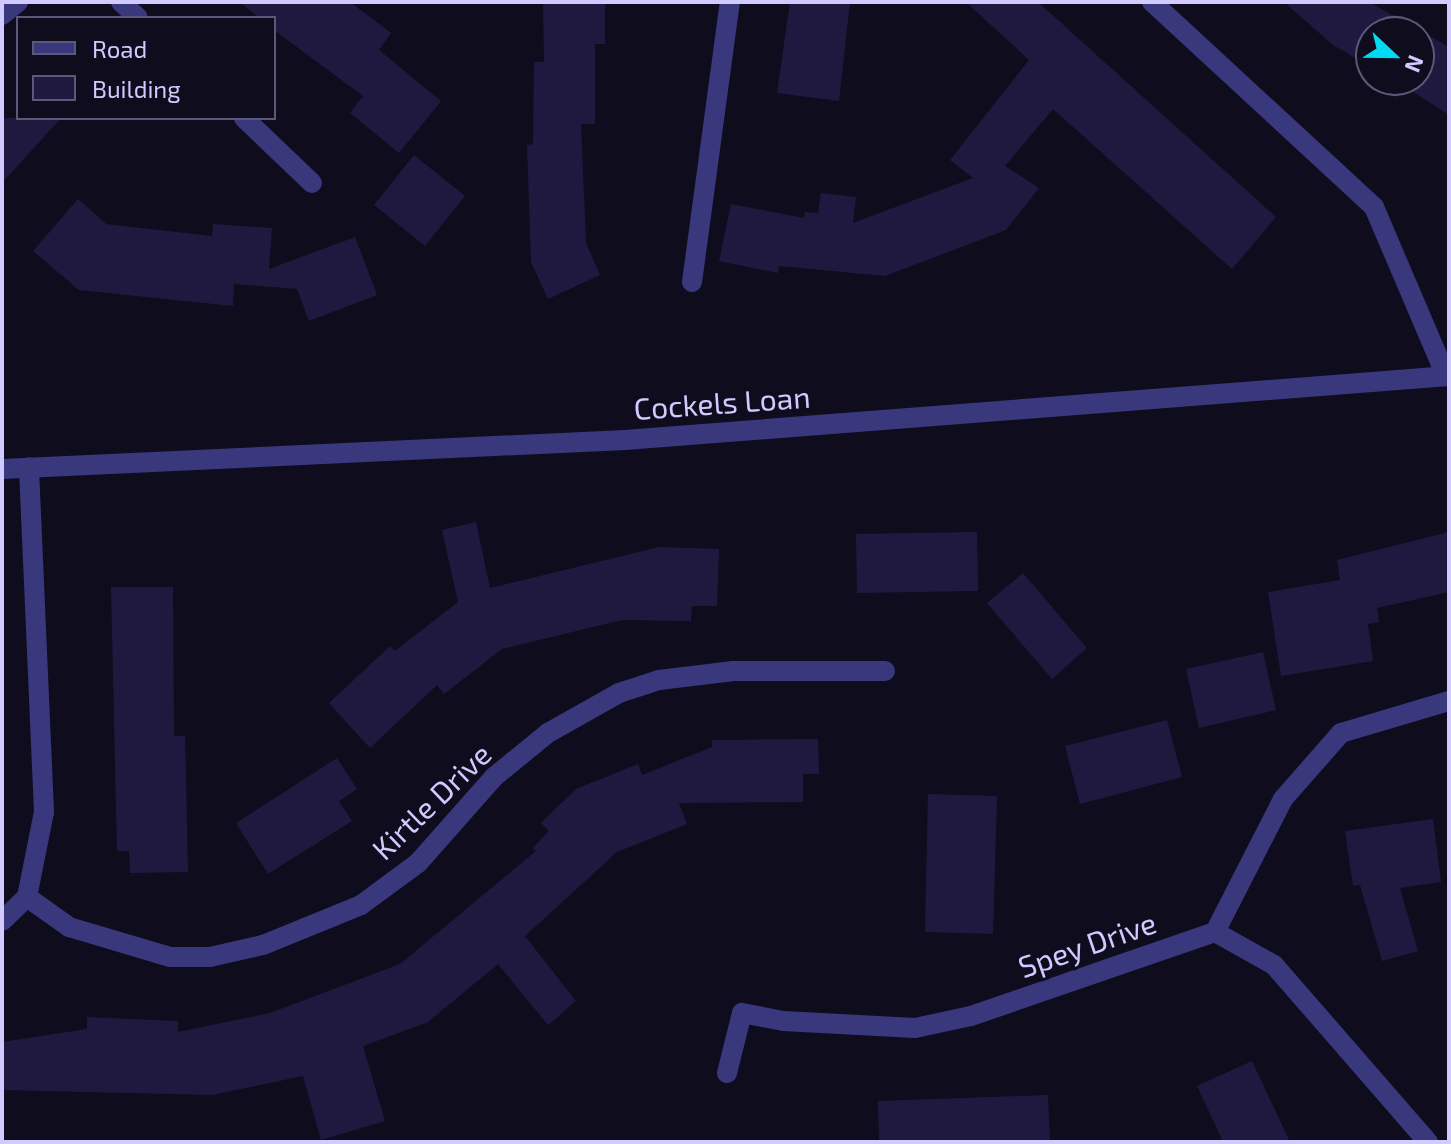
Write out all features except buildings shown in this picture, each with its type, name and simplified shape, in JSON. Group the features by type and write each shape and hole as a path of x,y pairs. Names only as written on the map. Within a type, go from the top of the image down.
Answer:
{"street":[{"path":"2,15 18,2"},
{"path":"121,2 136,16"},
{"path":"692,282 730,2"},
{"path":"1152,2 1374,207 1447,376"},
{"path":"246,120 312,183"},
{"name":"Cockels Loan","path":"2,469 625,440 1447,376"},
{"path":"2,921 27,897 44,812 29,467"},
{"name":"Kirtle Drive","path":"27,897 69,927 170,957 210,957 263,945 361,905 418,863 505,768 548,733 619,693 659,680 733,671 885,671"},
{"path":"1428,1142 1274,965 1215,932 1283,799 1341,733 1449,701"},
{"name":"Spey Drive","path":"727,1073 742,1013 783,1021 915,1028 971,1016 1215,932"}]}
